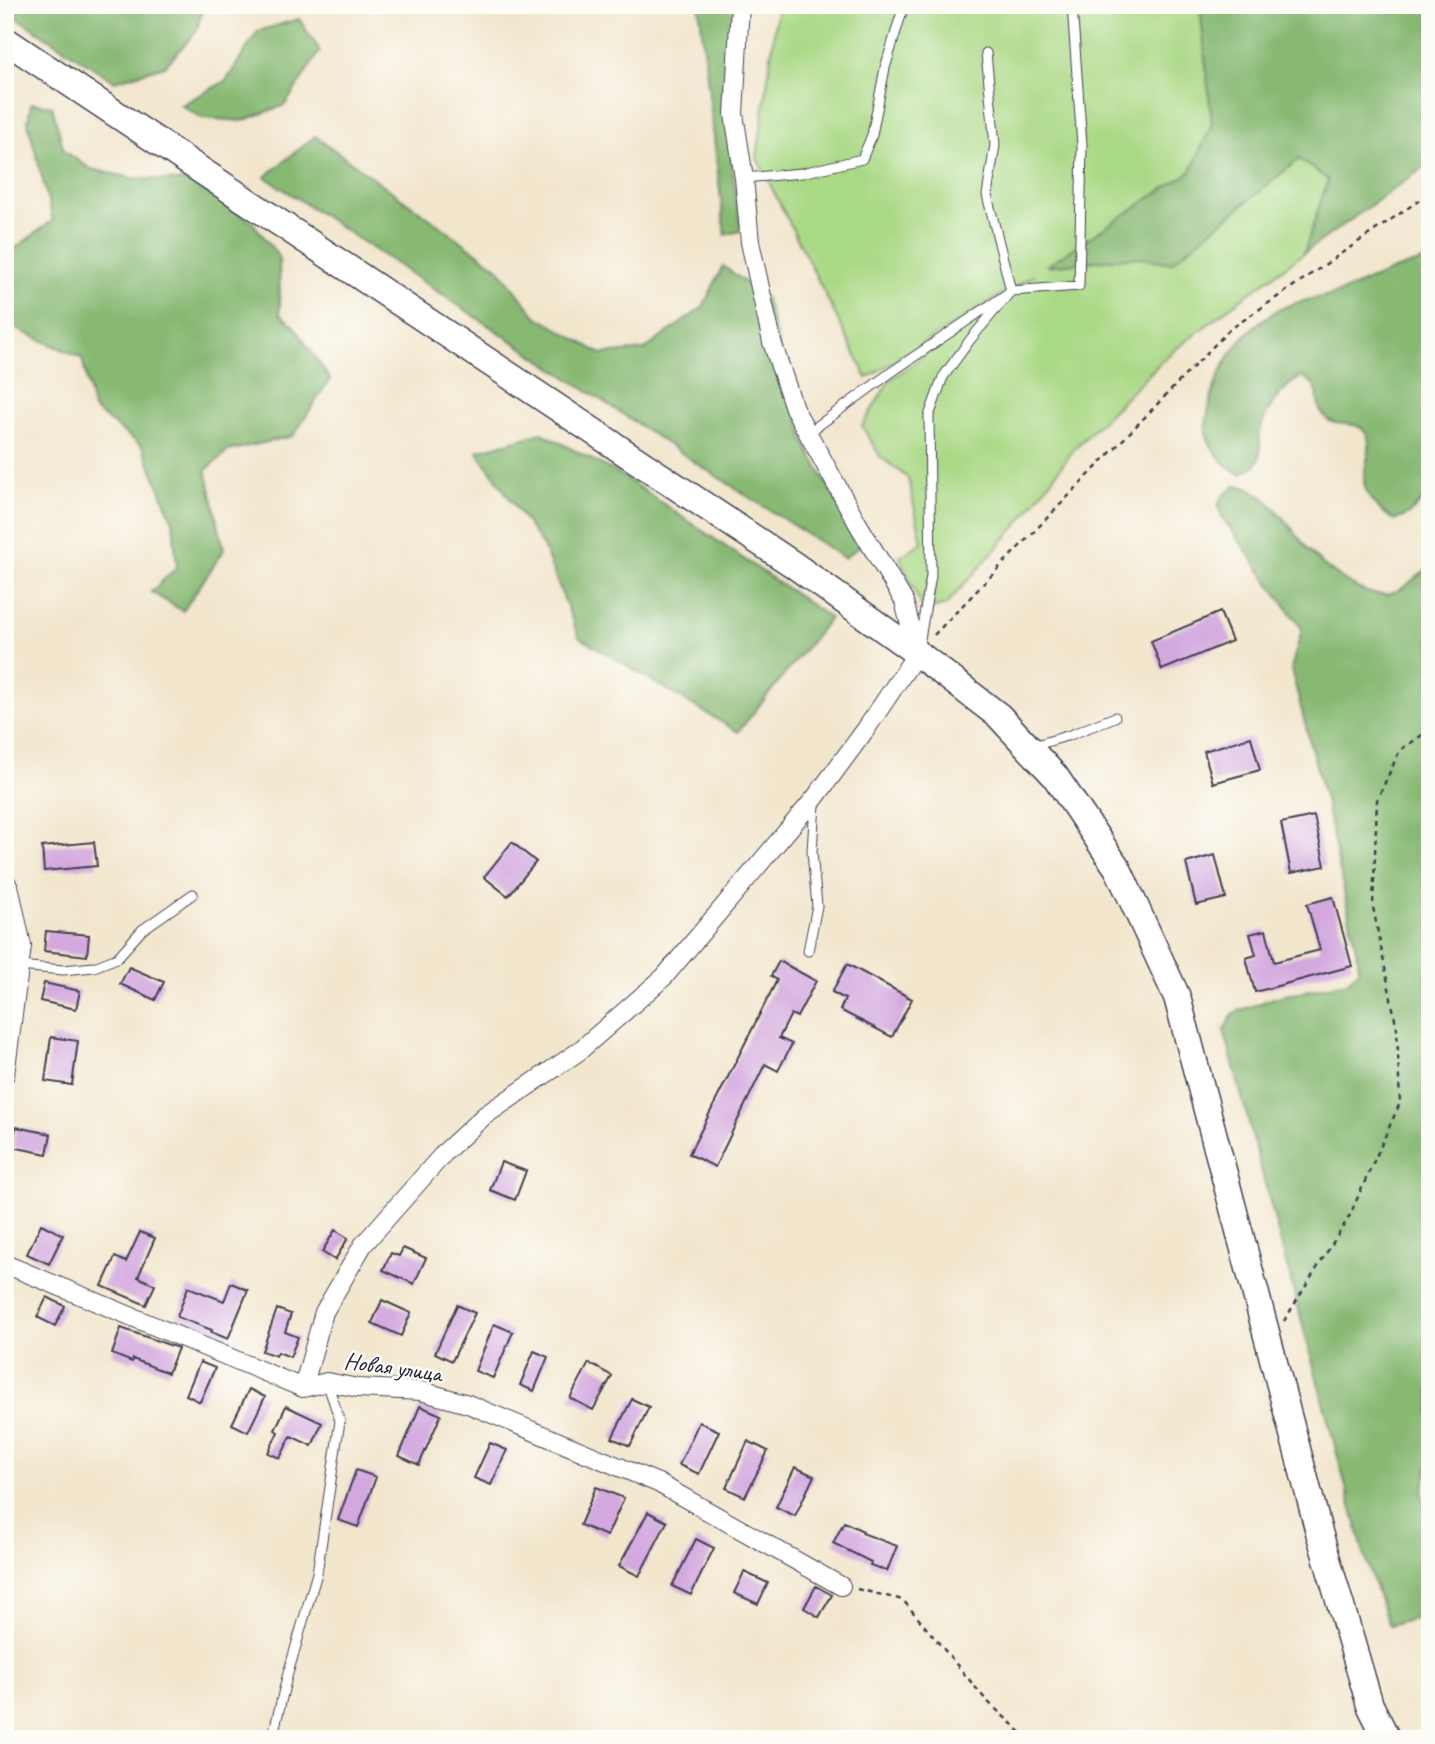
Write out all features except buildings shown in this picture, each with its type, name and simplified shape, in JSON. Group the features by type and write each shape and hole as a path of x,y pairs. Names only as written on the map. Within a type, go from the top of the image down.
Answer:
{"main road":[{"path":"5,40 794,565 999,716 1055,776 1118,869 1177,996 1319,1532 1370,1705 1387,1739"}],"street":[{"path":"5,1264 303,1388 324,1312 363,1245 445,1152 484,1116 578,1052 664,976 815,798 866,730 917,653 904,601 794,408 772,342 750,242 744,178 733,114 740,5"},
{"path":"5,880 10,890 22,946 5,1075"},
{"name":"Новая улица","path":"303,1388 327,1382 358,1388 421,1391 468,1404 658,1483 841,1586"}],"lane":[{"path":"744,178 802,173 862,159 872,135 885,68 904,5"},
{"path":"807,433 1011,291 1079,286 1082,145 1072,5"},
{"path":"986,53 995,145 987,195 1011,291"},
{"path":"917,653 932,576 929,416 943,377 1011,291"},
{"path":"1028,747 1070,735 1115,717"},
{"path":"808,951 817,906 812,852 815,798"},
{"path":"19,966 63,970 94,967 117,958 142,930 193,894"},
{"path":"272,1739 317,1573 340,1421 327,1382"}],"path":[{"path":"917,653 1229,330 1430,193"},
{"path":"1269,1345 1349,1217 1400,1103 1396,1029 1373,907 1377,800 1400,750 1430,730"},
{"path":"841,1586 903,1600 986,1700 1028,1739"}],"green space":[{"path":"6,5 204,5 196,32 165,66 114,81 6,11"},
{"path":"699,5 736,5 725,114 741,231 725,235"},
{"path":"778,5 1200,5 1212,124 1191,172 1048,266 1135,257 1171,263 1299,159 1328,179 1304,253 1166,357 1075,448 1019,523 946,605 923,611 900,557 922,542 908,478 880,456 862,426 889,381 1035,274 867,378 757,158"},
{"path":"1200,5 1430,5 1430,163 1304,253 1328,180 1299,159 1171,263 1135,257 1046,266 1191,171 1212,124"},
{"path":"299,19 320,51 285,105 242,121 202,118 181,105 226,81 258,31"},
{"path":"31,103 52,106 64,151 91,169 132,178 192,182 253,223 279,257 280,314 293,325 330,379 293,436 228,451 206,470 224,550 183,611 151,592 177,567 173,522 143,447 93,409 82,358 5,324 5,250 13,250 53,220 28,123"},
{"path":"315,136 497,267 536,316 602,354 644,350 703,307 723,266 765,297 806,445 860,546 844,558 265,177"},
{"path":"1430,259 1430,491 1414,509 1406,516 1394,520 1377,507 1364,482 1369,440 1364,431 1356,425 1329,421 1321,411 1314,386 1302,377 1281,393 1265,417 1260,433 1259,458 1255,465 1241,474 1222,461 1206,432 1209,406 1230,355 1254,327 1287,306 1344,291 1391,271"},
{"path":"542,433 621,475 830,618 738,732 579,637 544,548 477,451"},
{"path":"1235,485 1247,488 1269,503 1318,560 1353,586 1373,594 1389,594 1430,568 1430,1460 1422,1494 1430,1521 1430,1614 1389,1626 1365,1558 1224,1030 1233,1014 1241,1010 1277,997 1347,982 1359,970 1326,804 1291,669 1302,629 1223,518 1218,507 1221,498"}]}
